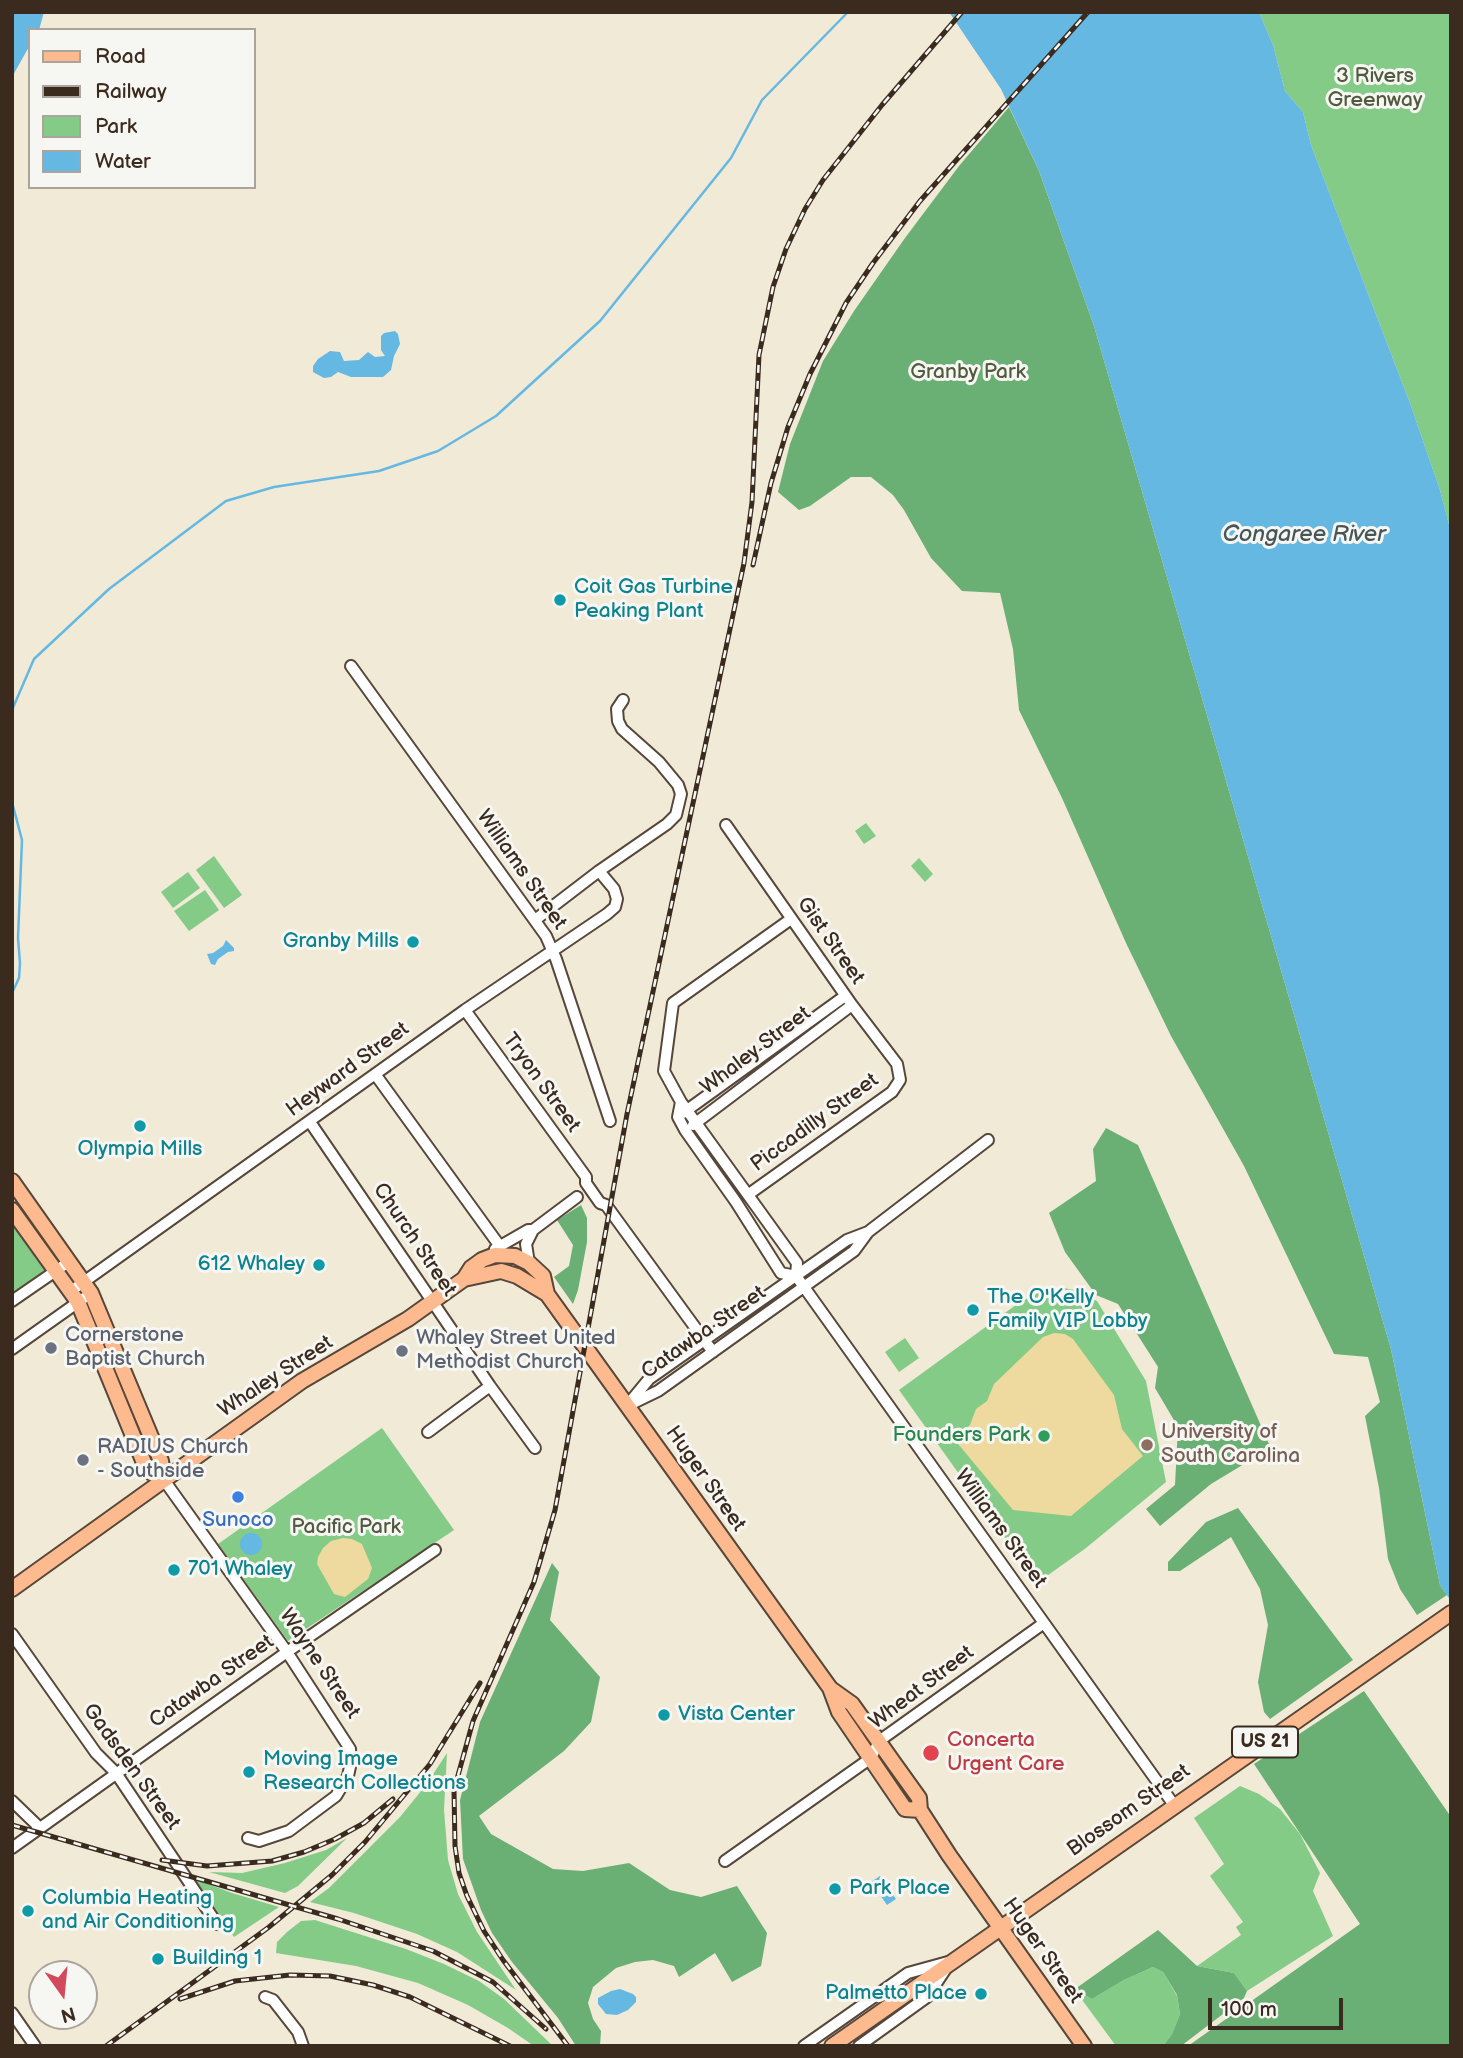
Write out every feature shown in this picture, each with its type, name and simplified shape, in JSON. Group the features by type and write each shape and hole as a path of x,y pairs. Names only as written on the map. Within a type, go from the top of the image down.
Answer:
{"main road":[{"name":"Wayne Street","path":"12,1181 88,1288 161,1461 164,1480"},
{"name":"Wayne Street","path":"12,1210 74,1297 147,1470 164,1480"},
{"path":"482,1260 495,1255 515,1256 529,1262 543,1276 547,1294"},
{"name":"Whaley Street","path":"12,1589 302,1381 391,1331 464,1279 471,1268 482,1260"},
{"name":"Whaley Street","path":"464,1279 500,1271 522,1279 547,1294"},
{"name":"Huger Street","path":"547,1294 830,1688 839,1712 905,1809 920,1810"},
{"name":"Blossom Street","path":"832,2046 1451,1613"},
{"name":"Huger Street","path":"830,1688 852,1704 879,1741 919,1798 920,1810 1084,2046"}],"street":[{"name":"Williams Street","path":"351,666 535,920 553,951 610,1121"},
{"path":"535,920 676,815 681,793 678,785 659,762 622,729 617,709 623,700"},
{"name":"Gist Street","path":"726,825 848,1000 897,1064 900,1080"},
{"name":"Heyward Street","path":"12,1349 74,1297 375,1074 465,1010 589,928 615,906 617,899 614,889 599,871"},
{"path":"684,1106 664,1071 673,1003 791,919"},
{"name":"Whaley Street","path":"684,1106 848,1000"},
{"name":"Whaley Street","path":"685,1130 848,1000"},
{"name":"Tryon Street","path":"465,1010 586,1177 591,1179 605,1199 606,1205 713,1352"},
{"path":"375,1074 499,1245"},
{"name":"Piccadilly Street","path":"749,1194 892,1093 900,1080"},
{"name":"Williams Street","path":"796,1276 781,1273 736,1202 685,1130 678,1117 684,1106 797,1263 796,1276 1174,1805"},
{"name":"Church Street","path":"310,1122 490,1387 535,1447"},
{"name":"Catawba Street","path":"627,1406 658,1391 853,1251 868,1232 988,1140"},
{"name":"Whaley Street","path":"482,1260 499,1245 533,1230 577,1197"},
{"path":"529,1262 526,1244 533,1230"},
{"name":"Catawba Street","path":"627,1406 649,1379 847,1240 868,1232"},
{"path":"520,1234 515,1256 522,1279"},
{"path":"12,1301 70,1261"},
{"path":"428,1432 490,1387"},
{"name":"Wayne Street","path":"164,1480 287,1652 350,1749 348,1776 336,1796 289,1831 272,1838 248,1838"},
{"name":"Catawba Street","path":"12,1848 435,1550"},
{"name":"Wheat Street","path":"725,1861 871,1758 879,1741 1044,1623"},
{"name":"Gadsden Street","path":"12,1634 96,1753 116,1773 217,1924"},
{"path":"12,1801 40,1828"},
{"path":"804,2046 908,1973 950,1962"},
{"path":"859,2046 927,1997 950,1962"},
{"path":"265,1997 274,2000 298,2032 303,2046"},
{"path":"12,2013 35,2046"}],"green space":[{"name":"3 Rivers Greenway","path":"1259,12 1451,12 1451,532 1440,490 1410,403 1311,145 1303,112 1285,91 1273,45"},
{"name":"Granby Park","path":"1009,107 1039,171 1094,326 1391,1349 1440,1585 1447,1595 1417,1615 1400,1589 1388,1559 1379,1488 1365,1416 1380,1402 1368,1357 1334,1354 1244,1166 1171,1036 1126,943 1062,798 1019,710 1013,649 1000,593 962,591 931,558 893,495 871,477 851,477 810,506 799,510 778,492 790,444 823,361 905,238 959,166"},
{"path":"866,823 876,836 864,844 855,831"},
{"path":"214,856 242,895 224,908 196,870"},
{"path":"919,858 933,874 925,882 911,866"},
{"path":"188,872 200,888 173,908 161,892"},
{"path":"205,890 219,910 189,931 174,911"},
{"path":"1106,1128 1138,1145 1269,1444 1254,1458 1211,1484 1160,1526 1146,1509 1175,1485 1178,1427 1155,1388 1158,1367 1118,1304 1096,1295 1065,1252 1049,1213 1096,1181 1093,1149"},
{"path":"581,1205 587,1218 587,1242 573,1304 554,1277 569,1266 573,1245 557,1220"},
{"path":"12,1219 47,1268 12,1294"},
{"name":"Founders Park","path":"1046,1289 1075,1290 1097,1301 1146,1381 1166,1482 1086,1548 1037,1583 899,1390 1020,1302"},
{"path":"905,1338 919,1358 899,1372 885,1352"},
{"name":"Pacific Park","path":"382,1428 454,1530 288,1641 218,1544"},
{"path":"1238,1508 1353,1660 1270,1719 1264,1712 1258,1682 1268,1625 1260,1589 1231,1537 1180,1571 1168,1571 1168,1562 1206,1522"},
{"path":"552,1563 559,1572 550,1620 600,1677 591,1722 564,1751 479,1816 491,1834 553,1869 583,1871 629,1863 670,1890 701,1897 737,1886 767,1933 761,1966 732,1982 715,1953 679,1977 674,1966 653,1960 616,1968 593,1987 588,2003 593,2019 601,2031 600,2046 576,2046 558,2018 512,1962 492,1933 481,1910 463,1859 460,1800 480,1722"},
{"path":"1364,1691 1451,1817 1451,2046 1188,2046 1360,1924 1254,1764"},
{"path":"447,1753 444,1810 448,1860 458,1894 477,1932 516,1990 457,1952 417,1934 310,1902 329,1888 400,1817"},
{"path":"1240,1786 1259,1794 1280,1809 1300,1834 1320,1873 1313,1891 1333,1936 1247,1991 1234,1973 1197,1966 1241,1935 1236,1927 1243,1922 1210,1876 1224,1864 1194,1818"},
{"path":"347,1838 298,1886 285,1893 209,1872 242,1873 285,1863 326,1850"},
{"path":"195,1879 232,1893 279,1907 234,1937"},
{"path":"315,1920 406,1949 479,1981 504,1999 553,2046 534,2046 468,2005 418,1983 356,1966 276,1953 277,1942 287,1932 301,1921"},
{"path":"1158,1930 1197,1966 1234,1973 1247,1991 1244,1998 1181,2046 1163,2046 1172,2034 1180,2014 1177,1995 1163,1972 1153,1967 1092,1999 1075,1989"},
{"path":"1153,1967 1163,1972 1177,1996 1180,2014 1172,2034 1163,2046 1116,2046 1080,1997 1079,1991 1092,1999"}],"sand":[{"path":"1054,1333 1065,1334 1073,1339 1114,1395 1122,1429 1143,1456 1071,1516 1013,1510 954,1439 970,1425 976,1409 987,1401 994,1384 1043,1337"},
{"path":"343,1538 362,1544 372,1568 368,1579 345,1597 334,1594 317,1564 323,1548 331,1541"}],"water":[{"path":"12,12 44,12 40,28 28,28 28,49 12,77"},
{"name":"Congaree River","path":"949,12 1259,12 1273,45 1285,91 1303,112 1311,145 1410,403 1440,490 1451,532 1451,1601 1440,1585 1391,1349 1094,326 1039,171 1001,89"},
{"path":"395,331 400,344 391,370 383,377 351,377 338,372 324,378 313,372 313,366 318,359 330,351 340,352 344,361 359,360 368,352 375,357 385,356 381,350 381,336"},
{"path":"226,940 234,951 218,959 215,965 211,964 207,954 223,946"},
{"path":"251,1533 261,1540 262,1544 255,1554 251,1555 241,1548 240,1544 247,1534"},
{"path":"880,1876 896,1899 887,1905 871,1882"},
{"path":"620,1989 633,1994 636,2002 617,2015 606,2014 598,2004 598,1998"}],"waterway":[{"path":"12,710 34,659 109,589 226,501 274,487 379,471 438,451 496,416 600,321 731,158 762,100 848,12"},
{"path":"12,802 22,840 18,938 20,963 19,978 12,993"}],"railway":[{"path":"568,2046 503,1960 484,1931 467,1896 459,1873 455,1846 454,1790 473,1721 534,1582 555,1510 627,1114 744,563 752,502 759,355 773,287 786,249 805,209 823,180 882,105 962,12"},
{"path":"753,565 771,483 788,427 810,374 846,303 920,201 1088,12"},
{"path":"106,2046 269,1927 332,1875 365,1842 430,1764 480,1683"},
{"path":"162,1860 207,1866 272,1861 335,1839 364,1823 393,1799"},
{"path":"12,1825 338,1919 433,1951 493,1982 546,2029"},
{"path":"180,1999 235,1981 290,1975 330,1976 373,1985 410,1997 510,2046"}],"place":[{"name":"Coit Gas Turbine Peaking Plant","path":"560,600"},
{"name":"Granby Mills","path":"413,942"},
{"name":"Olympia Mills","path":"140,1126"},
{"name":"612 Whaley","path":"319,1265"},
{"name":"The O'Kelly Family VIP Lobby","path":"973,1310"},
{"name":"Cornerstone Baptist Church","path":"51,1348"},
{"name":"Whaley Street United Methodist Church","path":"402,1351"},
{"name":"Founders Park","path":"1044,1436"},
{"name":"University of South Carolina","path":"1147,1445"},
{"name":"RADIUS Church - Southside","path":"83,1460"},
{"name":"Sunoco","path":"238,1497"},
{"name":"701 Whaley","path":"174,1570"},
{"name":"Vista Center","path":"664,1715"},
{"name":"Concerta Urgent Care","path":"931,1753"},
{"name":"Moving Image Research Collections","path":"249,1772"},
{"name":"Park Place","path":"835,1889"},
{"name":"Columbia Heating and Air Conditioning","path":"28,1911"},
{"name":"Building 1","path":"158,1959"},
{"name":"Palmetto Place","path":"981,1994"}]}
